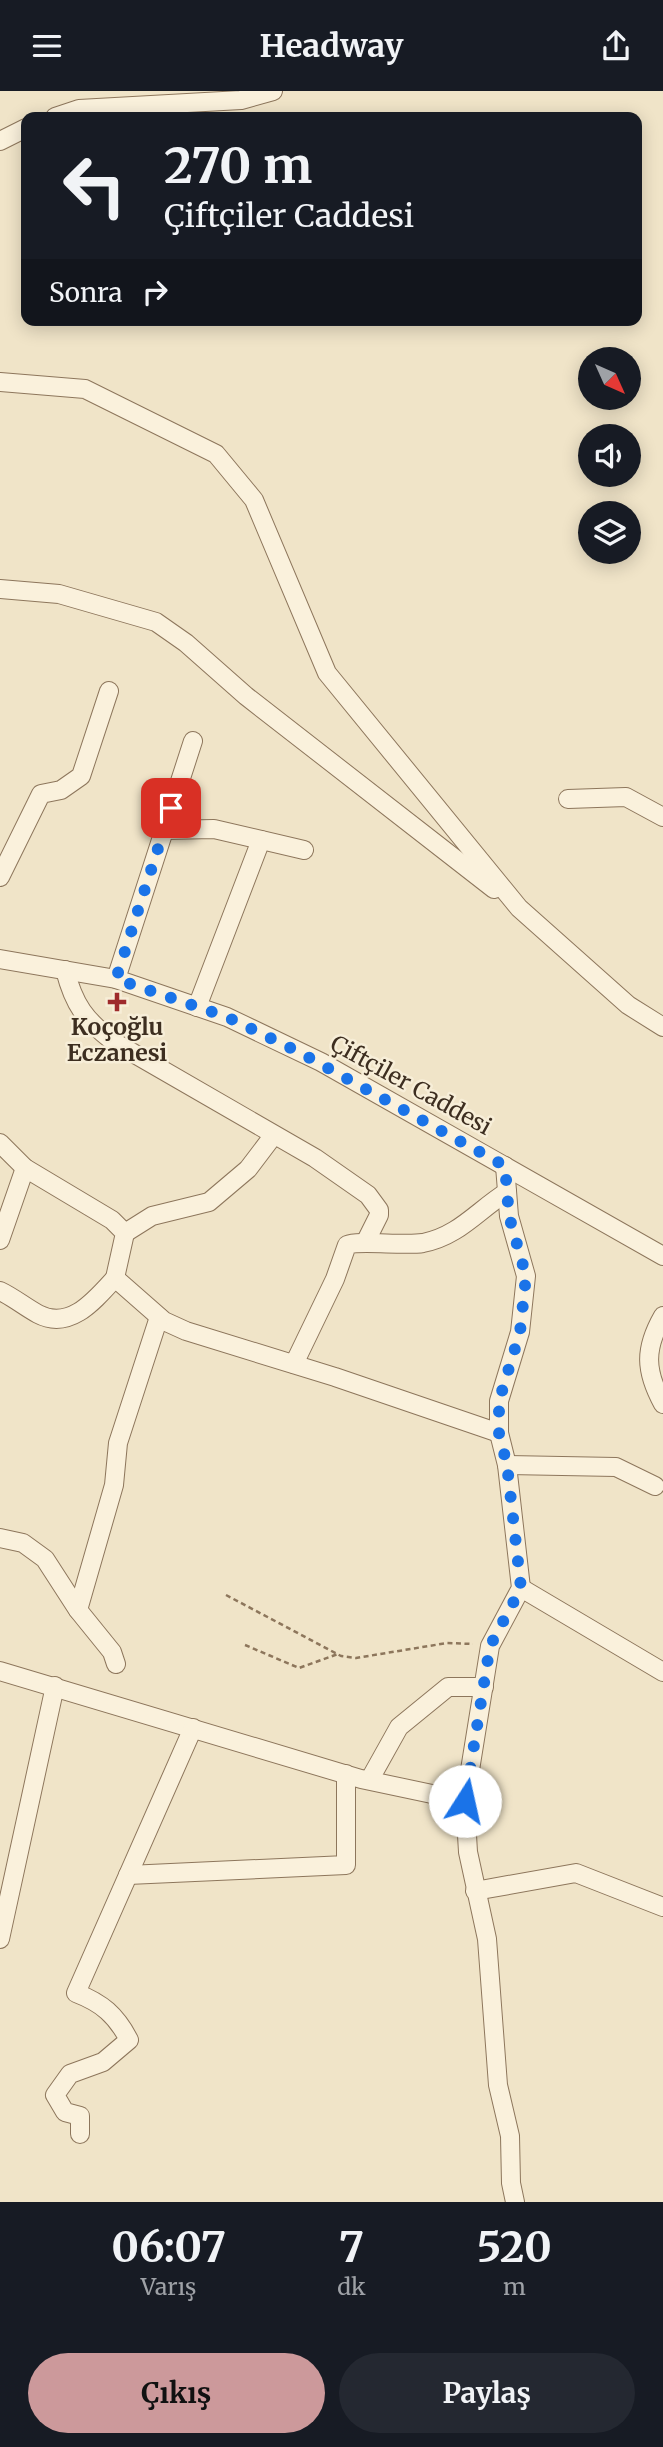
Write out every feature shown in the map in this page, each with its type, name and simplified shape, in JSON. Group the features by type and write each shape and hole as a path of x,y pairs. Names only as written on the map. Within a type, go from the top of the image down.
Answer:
{"street":[{"path":"70,112 79,109 241,100 273,91"},
{"path":"0,141 21,130"},
{"path":"0,382 85,389 216,454 254,500 327,673 519,908"},
{"path":"0,589 59,594 156,622 186,643 246,697 519,908 628,1005 663,1027"},
{"path":"0,877 41,794 61,790 81,776 108,691"},
{"path":"116,979 193,741"},
{"path":"568,799 626,797 663,817"},
{"path":"164,830 214,829 304,850"},
{"path":"197,1007 261,840"},
{"name":"Çiftçiler Caddesi","path":"0,959 116,979 197,1007 320,1062 663,1256"},
{"path":"65,969 72,998 92,1026 114,1042 315,1158 368,1195 379,1210 379,1216 365,1243"},
{"path":"0,1291 40,1316 63,1320 88,1307 115,1278 125,1233 152,1216 209,1202 247,1169 273,1136"},
{"path":"0,1143 25,1168 112,1220 125,1233"},
{"path":"505,1166 509,1216 526,1276 520,1332 499,1401 499,1433 507,1465 521,1588 490,1646 465,1801 475,1891 487,1939 498,2085 510,2136 515,2202"},
{"path":"0,1240 25,1168"},
{"path":"294,1364 335,1279 347,1245 365,1243 393,1246 425,1242 457,1232 507,1192"},
{"path":"115,1278 159,1317 203,1338 294,1364 499,1433"},
{"path":"663,1316 651,1337 648,1361 651,1383 663,1404"},
{"path":"78,1611 114,1485 118,1443 159,1317"},
{"path":"507,1465 616,1467 655,1486"},
{"path":"0,1538 36,1549 54,1569 78,1611 104,1641 116,1664"},
{"path":"521,1588 663,1672"},
{"path":"0,1671 346,1774 465,1801"},
{"path":"0,1939 55,1686"},
{"path":"370,1779 399,1727 448,1687 484,1686"},
{"path":"80,2134 80,2116 65,2112 55,2095 69,2074 103,2062 129,2040 118,2019 99,2002 76,1993 192,1728"},
{"path":"128,1875 346,1865 346,1774"},
{"path":"475,1891 576,1873 663,1907"}],"path":[{"path":"226,1595 338,1654 356,1658 447,1643 490,1646"},
{"path":"245,1645 299,1668 338,1654"}],"place":[{"name":"Koçoğlu Eczanesi","path":"117,1002"}],"route":[{"path":"171,808 116,979 227,1017 320,1062 505,1166 509,1216 526,1276 526,1300 520,1332 499,1401 499,1433 507,1465 521,1588 490,1646 465,1801"}]}
